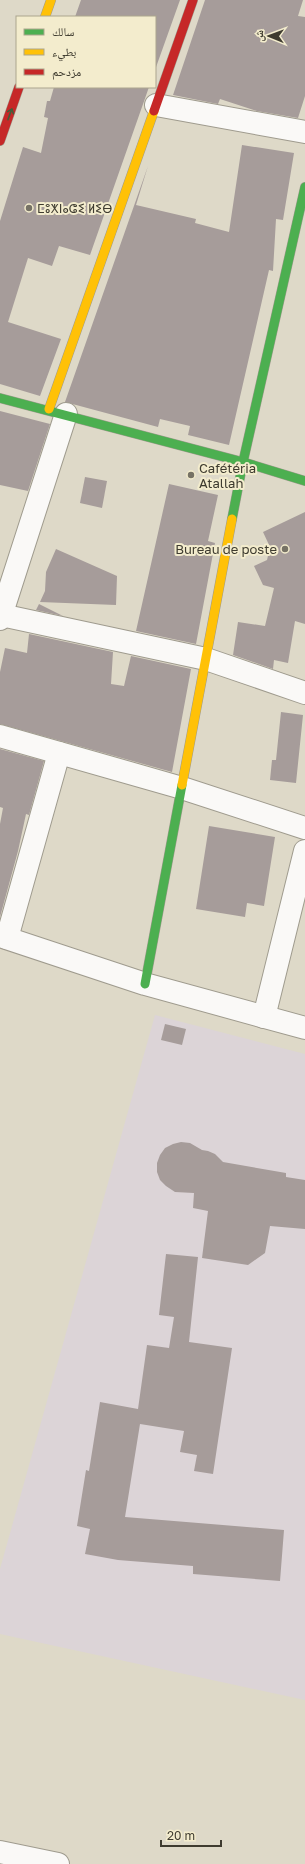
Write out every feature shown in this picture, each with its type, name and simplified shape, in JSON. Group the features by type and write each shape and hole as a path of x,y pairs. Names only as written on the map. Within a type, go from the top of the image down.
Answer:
{"street":[{"path":"45,16 51,0"},
{"path":"193,0 156,105 58,412 1,617 206,659 305,693"},
{"path":"0,141 19,88"},
{"path":"156,105 305,132"},
{"path":"145,984 243,462 305,187"},
{"path":"0,398 58,412 243,462 305,482"},
{"path":"0,736 182,788 305,828"},
{"path":"59,753 3,937 145,984 305,1028"},
{"path":"264,1017 305,851"},
{"path":"0,1852 58,1864"}],"shaded area":[{"path":"155,1015 305,1054 305,1700 0,1634 0,1569"}],"building":[{"path":"81,0 180,0 156,67 156,16 75,16"},
{"path":"205,0 303,0 298,16 305,17 305,96 298,118 257,111 220,99 218,104 173,95"},
{"path":"54,88 149,88 90,255 59,246 52,266 28,258 8,322 61,339 40,396 0,384 0,221 23,147 41,153 48,118 44,117 47,101 50,101"},
{"path":"242,145 294,153 283,220 276,219 273,271 269,270 229,445 188,435 190,426 160,419 158,427 65,402 148,166 136,205 196,219 195,223 229,232"},
{"path":"0,411 50,424 28,491 0,485"},
{"path":"85,477 107,481 102,508 80,503"},
{"path":"169,484 218,495 208,541 215,543 196,644 136,631"},
{"path":"305,512 305,624 295,621 288,663 274,660 273,669 233,655 238,622 265,626 274,588 263,585 254,566 267,560 270,547 263,532"},
{"path":"56,549 117,576 116,605 40,602 45,591 46,572"},
{"path":"39,604 63,616 36,610"},
{"path":"29,634 113,652 111,684 124,686 131,656 191,669 172,772 0,724 0,672 5,648 27,653"},
{"path":"281,712 303,715 296,783 270,780 272,760 276,760"},
{"path":"0,749 44,761 29,815 26,814 18,851 0,917 0,824 3,808 0,807"},
{"path":"209,826 275,837 264,906 247,903 245,917 196,909"},
{"path":"165,1024 186,1029 182,1045 161,1040"},
{"path":"181,1142 190,1143 202,1150 215,1154 223,1162 286,1173 286,1177 305,1180 305,1229 270,1226 265,1253 248,1265 202,1258 208,1211 193,1208 194,1193 175,1192 160,1180 157,1172 157,1163 165,1148"},
{"path":"166,1254 198,1257 189,1342 232,1348 213,1474 194,1471 197,1455 180,1452 184,1431 140,1424 125,1517 284,1530 280,1581 193,1574 193,1566 118,1560 85,1554 90,1529 77,1526 86,1470 89,1471 100,1402 138,1409 147,1345 169,1348 174,1317 159,1315"}],"traffic: fast":[{"path":"232,519 243,462 305,187"},
{"path":"0,398 243,462 305,481"},
{"path":"145,984 182,785"}],"traffic: slow":[{"path":"45,16 51,0"},
{"path":"49,409 154,111"},
{"path":"182,785 232,519"}],"traffic: jam":[{"path":"154,111 193,0"},
{"path":"0,141 19,88"}],"place":[{"name":"ⵎⵓⵅⵏⴰⵛⵉ ⵍⵉⴱ","path":"29,208"},
{"name":"Cafétéria Atallah","path":"191,475"},
{"name":"Bureau de poste","path":"285,549"}]}
